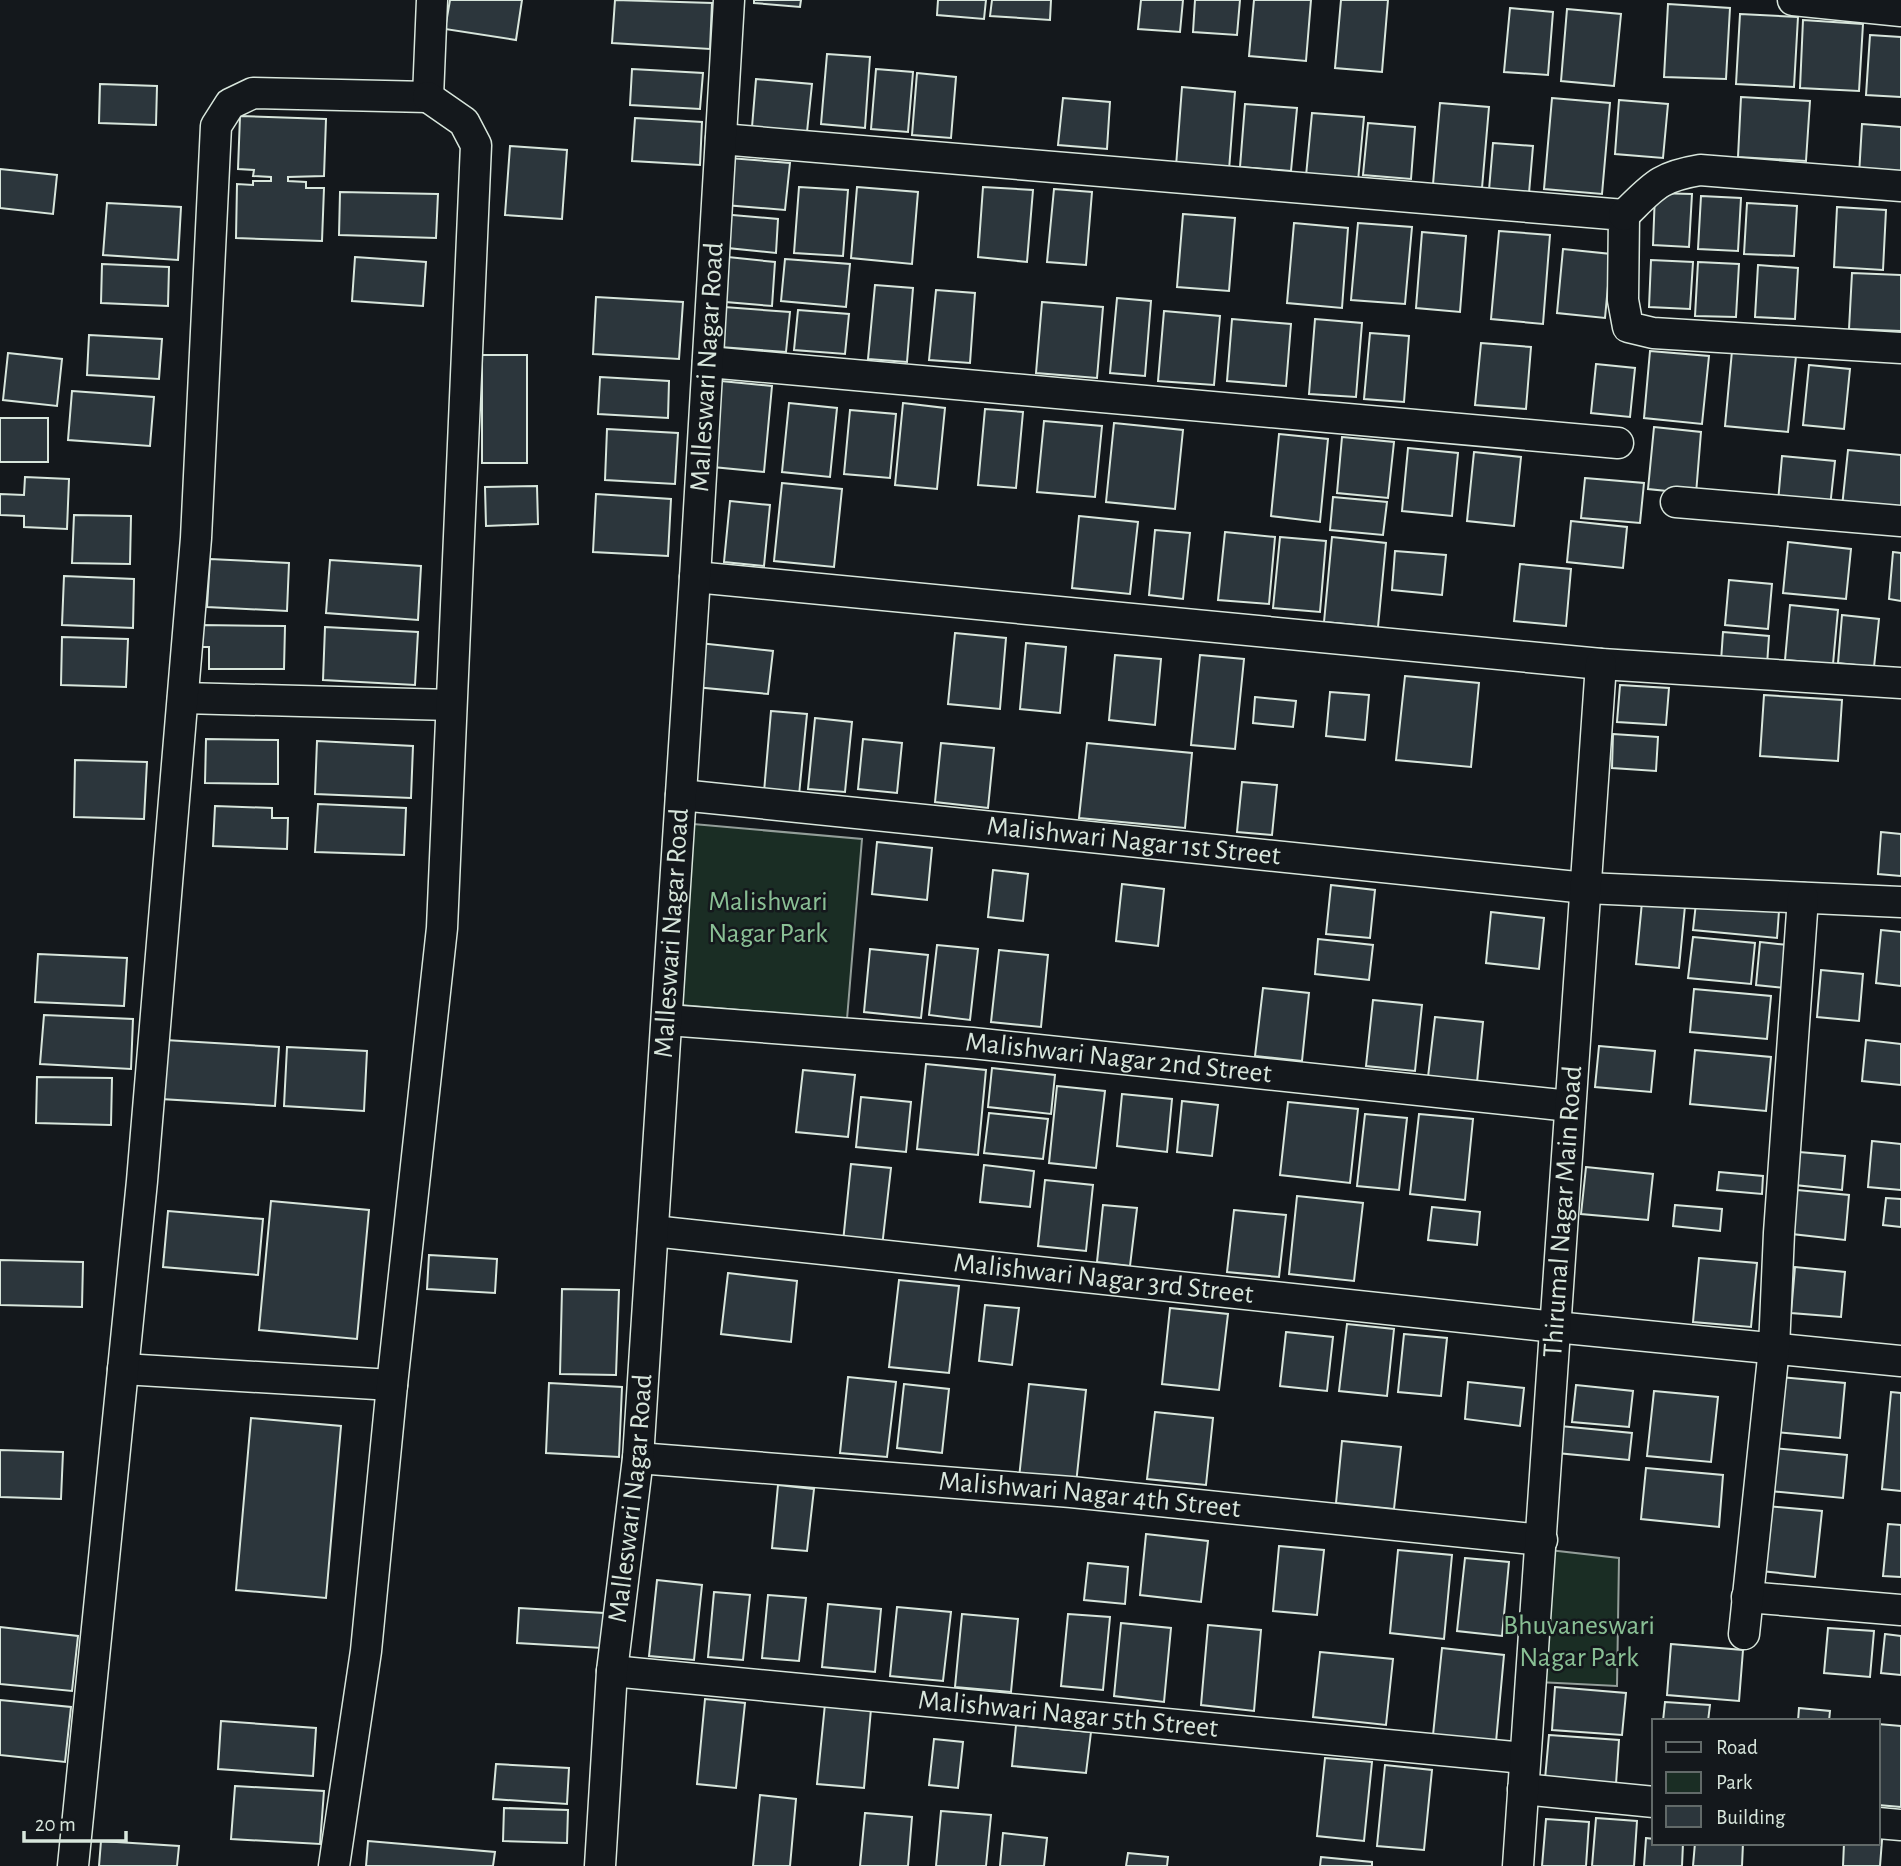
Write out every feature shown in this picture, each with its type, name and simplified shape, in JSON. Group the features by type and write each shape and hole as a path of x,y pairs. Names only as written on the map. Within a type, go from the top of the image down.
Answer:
{"street":[{"path":"428,97 432,0"},
{"name":"Malleswari Nagar Road","path":"600,1866 612,1671 638,1458 729,0"},
{"path":"1793,0 1901,11"},
{"path":"73,1866 142,1181 183,698 196,538 216,126 230,104 253,93 428,97 464,122 476,145 442,928 366,1651 334,1866"},
{"path":"721,139 1624,215"},
{"path":"1901,186 1700,170 1673,175 1656,184 1624,215 1623,300 1628,327 1653,333 1901,348"},
{"path":"708,362 1618,443"},
{"path":"1676,502 1901,521"},
{"path":"695,577 1601,664 1901,682"},
{"name":"Thirumal Nagar Main Road","path":"1518,1866 1601,664"},
{"path":"183,698 452,705"},
{"name":"Malishwari Nagar 1st Street","path":"681,795 1586,888 1901,902"},
{"path":"1744,1634 1774,1348 1779,1233 1803,898"},
{"name":"Malishwari Nagar 2nd Street","path":"667,1020 972,1043 1570,1107"},
{"name":"Malishwari Nagar 3rd Street","path":"653,1231 1901,1361"},
{"path":"123,1369 392,1385"},
{"name":"Malishwari Nagar 4th Street","path":"638,1458 1071,1492 1542,1540"},
{"path":"1747,1597 1901,1610"},
{"name":"Malishwari Nagar 5th Street","path":"612,1671 1524,1758"},
{"path":"1523,1790 1652,1802"},
{"path":"1880,1822 1901,1825"}],"green space":[{"name":"Malishwari Nagar Park","path":"693,824 862,839 847,1019 668,1004"},
{"name":"Bhuvaneswari Nagar Park","path":"1549,1550 1619,1558 1617,1686 1538,1682"}],"building":[{"path":"450,0 522,0 516,40 445,29"},
{"path":"615,0 712,3 710,49 612,43"},
{"path":"754,0 801,0 800,7 754,3"},
{"path":"938,0 986,0 984,19 937,15"},
{"path":"992,0 1051,0 1050,20 990,16"},
{"path":"1141,0 1183,0 1180,32 1138,29"},
{"path":"1195,0 1240,0 1237,35 1193,32"},
{"path":"1254,0 1311,0 1306,61 1249,56"},
{"path":"1341,0 1388,0 1382,72 1335,68"},
{"path":"1668,4 1730,8 1726,79 1664,77"},
{"path":"1510,8 1553,12 1548,75 1504,72"},
{"path":"1567,9 1621,14 1614,86 1561,81"},
{"path":"1740,14 1798,17 1794,87 1736,84"},
{"path":"1803,20 1863,24 1859,91 1800,88"},
{"path":"1870,35 1901,37 1901,97 1866,95"},
{"path":"827,54 870,57 865,128 821,124"},
{"path":"632,69 703,73 700,109 630,105"},
{"path":"876,69 913,72 908,132 871,129"},
{"path":"917,73 956,77 951,138 912,135"},
{"path":"756,79 812,84 807,132 752,127"},
{"path":"100,84 157,86 156,125 99,123"},
{"path":"1182,87 1235,92 1229,170 1176,166"},
{"path":"1741,97 1810,101 1806,161 1738,157"},
{"path":"1063,98 1110,102 1107,149 1058,145"},
{"path":"1552,98 1610,103 1602,194 1544,189"},
{"path":"1619,100 1668,104 1663,158 1615,154"},
{"path":"1440,103 1489,107 1482,188 1433,184"},
{"path":"1245,104 1297,108 1291,171 1240,167"},
{"path":"1312,113 1364,117 1358,181 1306,176"},
{"path":"240,116 326,119 324,176 288,177 288,181 306,182 306,188 324,188 322,241 236,238 237,184 253,185 253,181 271,181 271,177 253,176 254,170 238,169"},
{"path":"635,118 702,122 700,165 632,161"},
{"path":"1368,123 1415,127 1411,179 1363,175"},
{"path":"1862,124 1901,127 1901,177 1859,175"},
{"path":"1493,143 1533,146 1529,193 1489,190"},
{"path":"510,146 567,150 562,219 505,215"},
{"path":"729,158 790,163 785,210 725,205"},
{"path":"0,169 57,175 53,214 0,208"},
{"path":"799,187 848,190 843,256 794,253"},
{"path":"857,187 918,192 912,264 851,258"},
{"path":"983,187 1033,190 1027,262 978,257"},
{"path":"1054,189 1092,192 1086,265 1047,262"},
{"path":"340,192 438,194 436,238 339,235"},
{"path":"1655,193 1692,194 1689,247 1653,245"},
{"path":"1701,196 1741,198 1738,251 1698,249"},
{"path":"107,203 181,207 178,260 103,255"},
{"path":"1747,203 1797,206 1794,256 1744,254"},
{"path":"1837,207 1886,210 1883,270 1834,267"},
{"path":"721,214 778,219 776,253 718,247"},
{"path":"1183,214 1235,218 1229,291 1177,287"},
{"path":"1294,223 1348,228 1342,308 1287,303"},
{"path":"1358,223 1412,227 1405,304 1351,300"},
{"path":"1499,231 1550,235 1543,324 1491,319"},
{"path":"1422,232 1466,236 1460,312 1416,308"},
{"path":"1563,249 1611,254 1605,318 1557,313"},
{"path":"718,256 775,262 772,306 714,301"},
{"path":"355,257 426,262 423,306 352,301"},
{"path":"785,259 850,264 846,307 781,301"},
{"path":"1651,260 1693,262 1690,309 1649,307"},
{"path":"1698,262 1739,264 1736,317 1695,316"},
{"path":"102,264 169,267 168,306 101,303"},
{"path":"1758,265 1798,268 1795,319 1755,317"},
{"path":"1852,273 1901,275 1901,331 1849,329"},
{"path":"875,285 913,288 907,362 868,359"},
{"path":"936,290 975,293 970,363 929,360"},
{"path":"596,297 683,302 679,359 593,354"},
{"path":"1117,298 1151,301 1145,376 1110,373"},
{"path":"1042,302 1103,307 1097,378 1036,373"},
{"path":"724,307 790,312 786,352 720,347"},
{"path":"798,310 849,314 845,354 794,350"},
{"path":"1164,311 1220,316 1214,385 1158,381"},
{"path":"1232,319 1291,324 1286,386 1227,381"},
{"path":"1315,319 1362,323 1356,397 1309,394"},
{"path":"1370,333 1409,336 1404,402 1364,399"},
{"path":"89,335 162,339 159,379 87,375"},
{"path":"1481,343 1531,347 1526,409 1475,405"},
{"path":"1650,351 1709,356 1702,424 1644,418"},
{"path":"1732,351 1796,356 1788,432 1725,426"},
{"path":"8,353 62,359 57,406 3,400"},
{"path":"482,355 527,355 527,463 482,463"},
{"path":"1596,364 1635,368 1630,417 1591,413"},
{"path":"1809,365 1850,369 1844,429 1803,425"},
{"path":"600,377 669,381 668,418 598,414"},
{"path":"721,381 772,386 764,472 713,467"},
{"path":"72,391 154,397 150,446 68,440"},
{"path":"789,403 837,408 830,477 782,472"},
{"path":"903,403 945,408 937,489 895,485"},
{"path":"985,409 1023,412 1016,488 978,485"},
{"path":"850,410 896,414 890,478 844,474"},
{"path":"0,418 48,418 48,462 0,462"},
{"path":"1044,421 1102,426 1095,497 1037,492"},
{"path":"1114,423 1183,430 1175,509 1106,502"},
{"path":"1654,427 1701,432 1696,494 1648,489"},
{"path":"607,429 678,433 675,484 605,480"},
{"path":"1279,434 1328,439 1320,522 1271,516"},
{"path":"1342,437 1394,442 1388,498 1337,493"},
{"path":"1408,448 1458,453 1452,516 1402,511"},
{"path":"1848,450 1901,455 1901,512 1842,507"},
{"path":"1474,452 1521,457 1514,526 1467,521"},
{"path":"1782,456 1835,461 1830,507 1778,502"},
{"path":"25,477 69,479 67,529 24,527 24,516 0,515 0,494 24,495"},
{"path":"1585,478 1644,483 1640,523 1581,518"},
{"path":"782,483 842,489 834,567 774,561"},
{"path":"537,486 538,524 486,526 485,487"},
{"path":"596,494 671,499 668,556 593,552"},
{"path":"1333,497 1387,502 1383,535 1330,530"},
{"path":"730,501 770,505 764,566 724,562"},
{"path":"74,515 131,516 130,564 72,563"},
{"path":"1079,516 1138,522 1130,594 1072,588"},
{"path":"1571,521 1627,527 1623,568 1567,562"},
{"path":"1155,530 1190,533 1183,599 1149,595"},
{"path":"1225,532 1275,537 1269,604 1218,600"},
{"path":"1280,537 1326,541 1320,612 1273,608"},
{"path":"1332,537 1386,543 1378,627 1324,622"},
{"path":"1788,542 1851,549 1846,599 1783,593"},
{"path":"1395,551 1446,555 1442,595 1392,590"},
{"path":"1893,552 1901,553 1901,601 1889,599"},
{"path":"210,559 289,563 287,611 207,607"},
{"path":"330,560 421,566 418,620 326,613"},
{"path":"1520,564 1571,569 1566,626 1514,621"},
{"path":"64,576 134,579 133,628 62,625"},
{"path":"1729,580 1772,584 1768,629 1725,625"},
{"path":"1790,605 1838,610 1833,664 1785,660"},
{"path":"1842,615 1879,619 1874,667 1838,663"},
{"path":"200,625 285,626 284,669 209,669 209,647 200,647"},
{"path":"325,627 418,632 415,685 323,680"},
{"path":"1723,632 1769,636 1767,665 1721,661"},
{"path":"955,633 1006,638 1000,709 948,704"},
{"path":"62,637 128,639 126,687 61,685"},
{"path":"699,643 773,651 768,694 695,687"},
{"path":"1026,643 1066,647 1060,713 1020,709"},
{"path":"1115,655 1161,659 1155,725 1109,720"},
{"path":"1200,655 1244,659 1235,749 1191,745"},
{"path":"1405,676 1479,683 1471,767 1396,760"},
{"path":"1620,685 1669,688 1666,725 1617,722"},
{"path":"1330,692 1369,695 1365,740 1326,736"},
{"path":"1764,695 1842,700 1838,761 1760,756"},
{"path":"1255,697 1296,701 1293,727 1253,723"},
{"path":"771,711 807,714 799,795 764,792"},
{"path":"815,718 852,722 845,792 808,789"},
{"path":"1613,734 1658,737 1656,771 1612,768"},
{"path":"206,739 278,740 278,784 205,783"},
{"path":"863,739 902,743 897,793 858,789"},
{"path":"317,741 413,746 411,798 315,794"},
{"path":"941,743 994,748 988,808 935,802"},
{"path":"1087,743 1192,753 1185,828 1079,818"},
{"path":"75,760 147,762 144,819 74,817"},
{"path":"1242,782 1277,785 1272,835 1237,832"},
{"path":"318,804 406,808 404,855 315,852"},
{"path":"215,806 272,808 272,818 288,818 287,849 213,846"},
{"path":"1881,832 1901,834 1901,876 1878,874"},
{"path":"877,842 932,848 927,900 872,894"},
{"path":"993,870 1028,874 1023,921 988,917"},
{"path":"1122,884 1164,889 1158,946 1116,941"},
{"path":"1331,885 1375,890 1370,938 1326,934"},
{"path":"1642,902 1685,906 1679,968 1636,964"},
{"path":"1696,903 1779,911 1777,938 1693,930"},
{"path":"1491,912 1544,918 1539,969 1486,963"},
{"path":"1881,930 1901,932 1901,986 1876,983"},
{"path":"1693,937 1755,943 1751,984 1688,978"},
{"path":"1318,939 1373,945 1369,980 1315,974"},
{"path":"1760,942 1788,945 1784,988 1756,985"},
{"path":"937,945 978,949 970,1020 929,1015"},
{"path":"870,949 928,955 921,1018 864,1012"},
{"path":"999,950 1048,955 1041,1027 991,1022"},
{"path":"38,954 127,958 124,1006 35,1002"},
{"path":"1821,970 1863,974 1859,1021 1817,1017"},
{"path":"1263,988 1309,993 1302,1061 1255,1056"},
{"path":"1694,989 1771,996 1767,1039 1690,1032"},
{"path":"1373,1000 1422,1005 1415,1071 1366,1066"},
{"path":"44,1015 133,1019 131,1069 40,1064"},
{"path":"1435,1017 1483,1022 1477,1082 1428,1077"},
{"path":"165,1040 279,1047 275,1106 161,1099"},
{"path":"1866,1040 1901,1044 1901,1085 1862,1081"},
{"path":"1599,1046 1655,1051 1651,1092 1595,1087"},
{"path":"287,1047 367,1051 364,1111 284,1106"},
{"path":"1695,1050 1771,1057 1766,1111 1690,1104"},
{"path":"926,1064 986,1070 978,1155 917,1149"},
{"path":"992,1068 1055,1075 1051,1114 988,1107"},
{"path":"803,1070 855,1075 848,1137 796,1132"},
{"path":"37,1077 112,1078 111,1125 36,1123"},
{"path":"1057,1086 1105,1091 1096,1168 1049,1163"},
{"path":"1122,1094 1172,1099 1167,1152 1117,1146"},
{"path":"861,1097 911,1102 906,1152 856,1147"},
{"path":"1182,1101 1218,1105 1212,1156 1177,1152"},
{"path":"1288,1102 1358,1109 1350,1183 1280,1175"},
{"path":"989,1113 1048,1119 1043,1159 984,1153"},
{"path":"1365,1114 1407,1118 1399,1190 1357,1186"},
{"path":"1419,1114 1473,1119 1465,1200 1410,1194"},
{"path":"1872,1141 1901,1144 1901,1190 1868,1187"},
{"path":"1799,1152 1845,1156 1842,1190 1795,1185"},
{"path":"851,1164 891,1168 882,1247 843,1242"},
{"path":"984,1165 1034,1171 1030,1207 980,1202"},
{"path":"1586,1167 1653,1174 1648,1220 1581,1214"},
{"path":"1719,1172 1763,1176 1762,1194 1717,1190"},
{"path":"1045,1180 1093,1185 1086,1251 1038,1246"},
{"path":"1797,1190 1849,1195 1845,1240 1792,1234"},
{"path":"1297,1196 1363,1203 1354,1281 1289,1274"},
{"path":"1886,1198 1901,1199 1901,1227 1883,1225"},
{"path":"271,1201 369,1210 357,1339 259,1330"},
{"path":"1103,1205 1137,1208 1130,1266 1097,1262"},
{"path":"1675,1205 1722,1209 1720,1231 1673,1226"},
{"path":"1432,1207 1480,1212 1477,1245 1428,1240"},
{"path":"1234,1210 1286,1215 1279,1277 1227,1272"},
{"path":"168,1211 263,1219 258,1275 163,1267"},
{"path":"429,1255 497,1259 495,1293 427,1289"},
{"path":"1699,1258 1757,1263 1751,1327 1693,1322"},
{"path":"0,1260 83,1262 82,1307 0,1305"},
{"path":"1795,1267 1845,1272 1841,1317 1791,1313"},
{"path":"728,1273 797,1281 791,1342 721,1334"},
{"path":"899,1280 959,1286 949,1373 889,1367"},
{"path":"562,1289 619,1290 616,1375 560,1374"},
{"path":"985,1305 1019,1308 1012,1365 979,1361"},
{"path":"1170,1308 1228,1314 1219,1390 1162,1384"},
{"path":"1347,1324 1394,1329 1387,1396 1339,1391"},
{"path":"1286,1332 1333,1337 1327,1391 1280,1386"},
{"path":"1404,1334 1447,1338 1441,1396 1398,1392"},
{"path":"848,1377 896,1382 887,1457 840,1453"},
{"path":"1780,1377 1845,1383 1840,1438 1775,1432"},
{"path":"1468,1382 1524,1388 1520,1426 1465,1419"},
{"path":"549,1383 622,1387 619,1457 546,1453"},
{"path":"904,1384 949,1389 942,1453 897,1448"},
{"path":"1029,1384 1086,1390 1076,1484 1019,1478"},
{"path":"1576,1385 1633,1391 1629,1427 1572,1422"},
{"path":"1654,1391 1718,1397 1711,1462 1647,1456"},
{"path":"1891,1392 1901,1393 1901,1491 1882,1489"},
{"path":"1155,1412 1213,1418 1206,1485 1147,1479"},
{"path":"251,1418 341,1426 326,1598 236,1590"},
{"path":"1560,1426 1632,1433 1629,1460 1557,1453"},
{"path":"1342,1441 1401,1447 1394,1509 1336,1503"},
{"path":"1773,1448 1847,1455 1843,1498 1769,1491"},
{"path":"0,1450 63,1452 61,1499 0,1497"},
{"path":"1646,1468 1723,1475 1719,1527 1641,1519"},
{"path":"778,1485 814,1489 807,1551 772,1548"},
{"path":"1767,1506 1822,1511 1815,1577 1761,1571"},
{"path":"1888,1524 1901,1525 1901,1577 1883,1576"},
{"path":"1146,1534 1208,1541 1201,1602 1140,1595"},
{"path":"1279,1546 1324,1550 1317,1615 1273,1611"},
{"path":"1398,1550 1452,1555 1444,1639 1390,1633"},
{"path":"1465,1558 1509,1562 1502,1636 1457,1631"},
{"path":"1088,1563 1128,1567 1125,1604 1084,1600"},
{"path":"657,1580 702,1585 694,1660 649,1656"},
{"path":"714,1592 750,1595 743,1660 708,1657"},
{"path":"768,1595 806,1598 799,1661 762,1658"},
{"path":"828,1604 881,1609 875,1672 822,1667"},
{"path":"897,1607 951,1612 943,1681 890,1676"},
{"path":"519,1608 604,1613 602,1648 517,1643"},
{"path":"962,1614 1018,1619 1011,1692 955,1687"},
{"path":"1068,1614 1110,1617 1103,1690 1061,1686"},
{"path":"1121,1623 1171,1628 1164,1702 1114,1696"},
{"path":"1208,1625 1261,1630 1254,1711 1201,1705"},
{"path":"0,1627 78,1636 72,1691 0,1684"},
{"path":"1828,1628 1874,1631 1870,1677 1824,1673"},
{"path":"1885,1634 1901,1636 1901,1675 1881,1673"},
{"path":"1671,1644 1743,1650 1739,1701 1667,1695"},
{"path":"1442,1648 1504,1655 1496,1742 1433,1735"},
{"path":"1320,1652 1393,1659 1386,1725 1313,1717"},
{"path":"1555,1687 1626,1693 1622,1735 1552,1730"},
{"path":"705,1699 745,1703 736,1788 697,1784"},
{"path":"0,1700 71,1707 65,1762 0,1755"},
{"path":"1665,1702 1710,1705 1708,1719 1663,1719"},
{"path":"825,1704 871,1709 864,1788 817,1784"},
{"path":"1799,1708 1830,1711 1829,1719 1798,1719"},
{"path":"221,1721 316,1728 313,1776 218,1769"},
{"path":"1880,1724 1901,1726 1901,1807 1880,1805"},
{"path":"1016,1725 1091,1732 1086,1773 1012,1766"},
{"path":"1549,1735 1619,1740 1616,1784 1545,1779"},
{"path":"934,1739 963,1742 958,1788 929,1785"},
{"path":"1325,1758 1372,1762 1364,1841 1317,1836"},
{"path":"496,1764 569,1768 567,1804 493,1799"},
{"path":"1385,1765 1432,1770 1424,1850 1377,1846"},
{"path":"235,1786 324,1791 320,1844 231,1839"},
{"path":"760,1795 796,1799 790,1866 753,1866"},
{"path":"504,1808 568,1810 567,1843 503,1841"},
{"path":"941,1811 991,1815 986,1866 936,1866"},
{"path":"865,1813 912,1817 908,1866 860,1866"},
{"path":"1596,1818 1637,1821 1634,1866 1592,1866"},
{"path":"1546,1819 1589,1822 1586,1866 1542,1866"},
{"path":"1003,1833 1047,1838 1044,1866 1000,1866"},
{"path":"1646,1838 1652,1839 1652,1845 1683,1845 1682,1866 1644,1866"},
{"path":"1882,1840 1880,1866 1843,1866 1844,1845 1880,1845"},
{"path":"101,1841 179,1846 177,1866 99,1866"},
{"path":"368,1841 495,1852 493,1866 366,1866"},
{"path":"1695,1845 1743,1845 1742,1866 1693,1866"},
{"path":"1128,1853 1168,1857 1167,1866 1126,1866"},
{"path":"1321,1857 1372,1862 1372,1866 1320,1866"}]}
